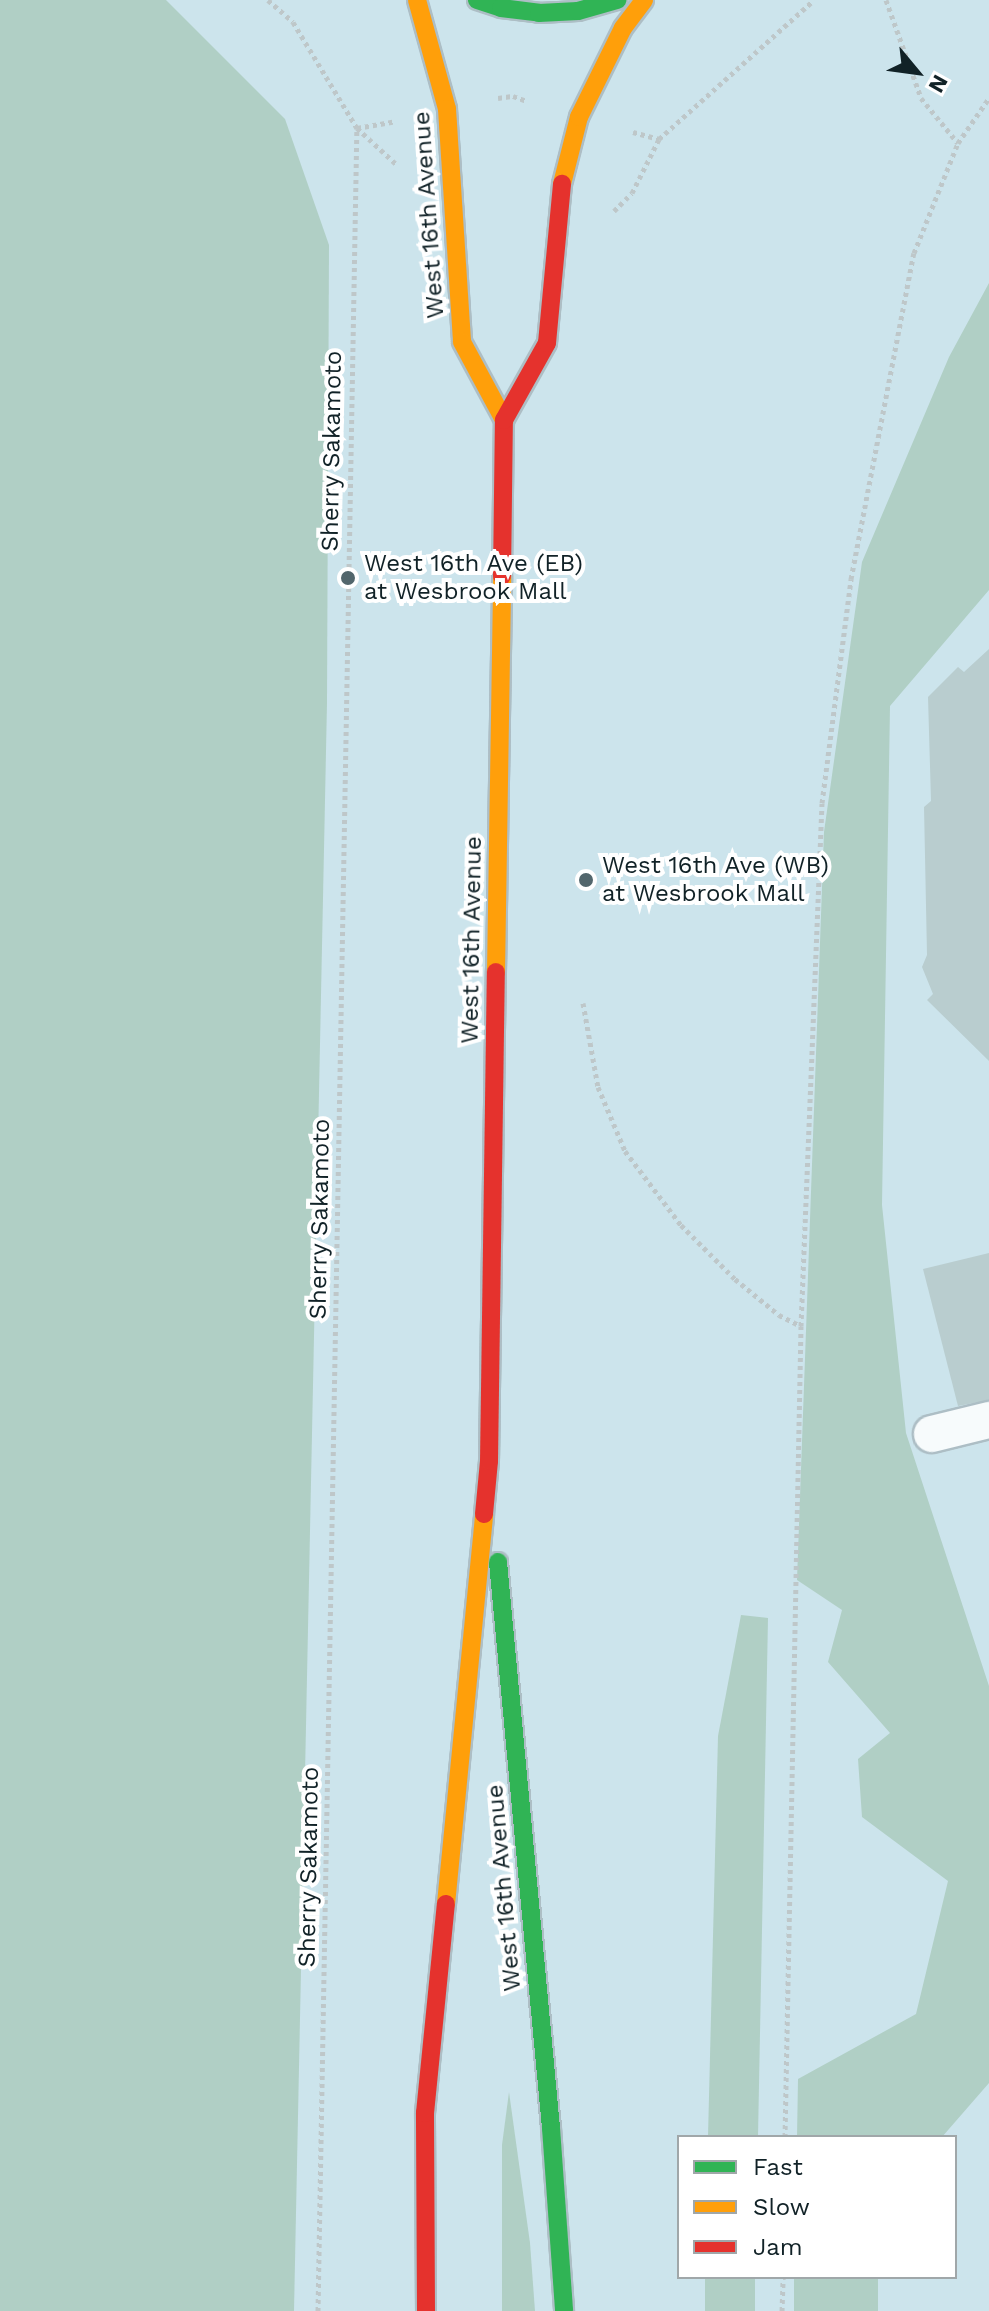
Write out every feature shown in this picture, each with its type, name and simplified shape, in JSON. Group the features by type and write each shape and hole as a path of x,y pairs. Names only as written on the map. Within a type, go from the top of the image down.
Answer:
{"main road":[{"name":"West 16th Avenue","path":"417,0 447,109 462,342 504,420"},
{"path":"477,0 501,8 539,13 578,11 617,0"},
{"name":"West 16th Avenue","path":"426,2311 425,2113 489,1461 504,420 547,343 558,200 579,117 623,28 644,0"},
{"name":"West 16th Avenue","path":"489,1461 551,2128 564,2311"}],"lane":[{"path":"932,1434 989,1420"}],"path":[{"path":"268,0 293,22 357,128 401,119"},
{"path":"623,129 659,139 814,0"},
{"path":"886,0 921,98 958,143"},
{"path":"487,100 513,96 535,103"},
{"path":"785,2135 801,1326 822,803 841,653 882,406 914,253 958,143 989,98"},
{"name":"Sherry Sakamoto","path":"318,2311 357,128"},
{"path":"583,1003 598,1087 625,1151 681,1225 735,1279 779,1315 801,1326"},
{"path":"782,2311 783,2279"}],"green space":[{"path":"0,0 166,0 285,119 329,245 327,703 294,2311 0,2311"},
{"path":"989,283 989,590 890,706 882,1205 906,1433 989,1686 989,2083 944,2135 797,2135 798,2079 916,2014 948,1881 862,1817 858,1759 890,1733 828,1662 842,1610 797,1580 824,832 862,562 949,357"},
{"path":"741,1615 768,1618 758,2135 708,2135 718,1736"},
{"path":"509,2092 530,2243 535,2311 502,2311 502,2145"},
{"path":"705,2279 755,2279 755,2311 705,2311"},
{"path":"794,2279 878,2279 878,2311 794,2311"}],"building":[{"path":"989,649 989,1061 927,1000 933,994 922,967 927,955 924,807 931,801 928,697 958,667 964,672"},
{"path":"989,1253 989,1400 958,1406 923,1269"}],"traffic: fast":[{"path":"477,0 501,8 539,13 578,11 617,0"},
{"path":"498,1562 551,2128 564,2311"}],"traffic: slow":[{"path":"417,0 447,109 462,342 504,420"},
{"path":"562,184 579,117 623,28 644,0"},
{"path":"496,972 502,576"},
{"path":"446,1904 484,1514"}],"traffic: jam":[{"path":"502,576 504,420 547,343 562,184"},
{"path":"484,1514 489,1461 496,972"},
{"path":"426,2311 425,2113 446,1904"}],"place":[{"name":"West 16th Ave (EB) at Wesbrook Mall","path":"348,578"},
{"name":"West 16th Ave (WB) at Wesbrook Mall","path":"586,880"}]}
